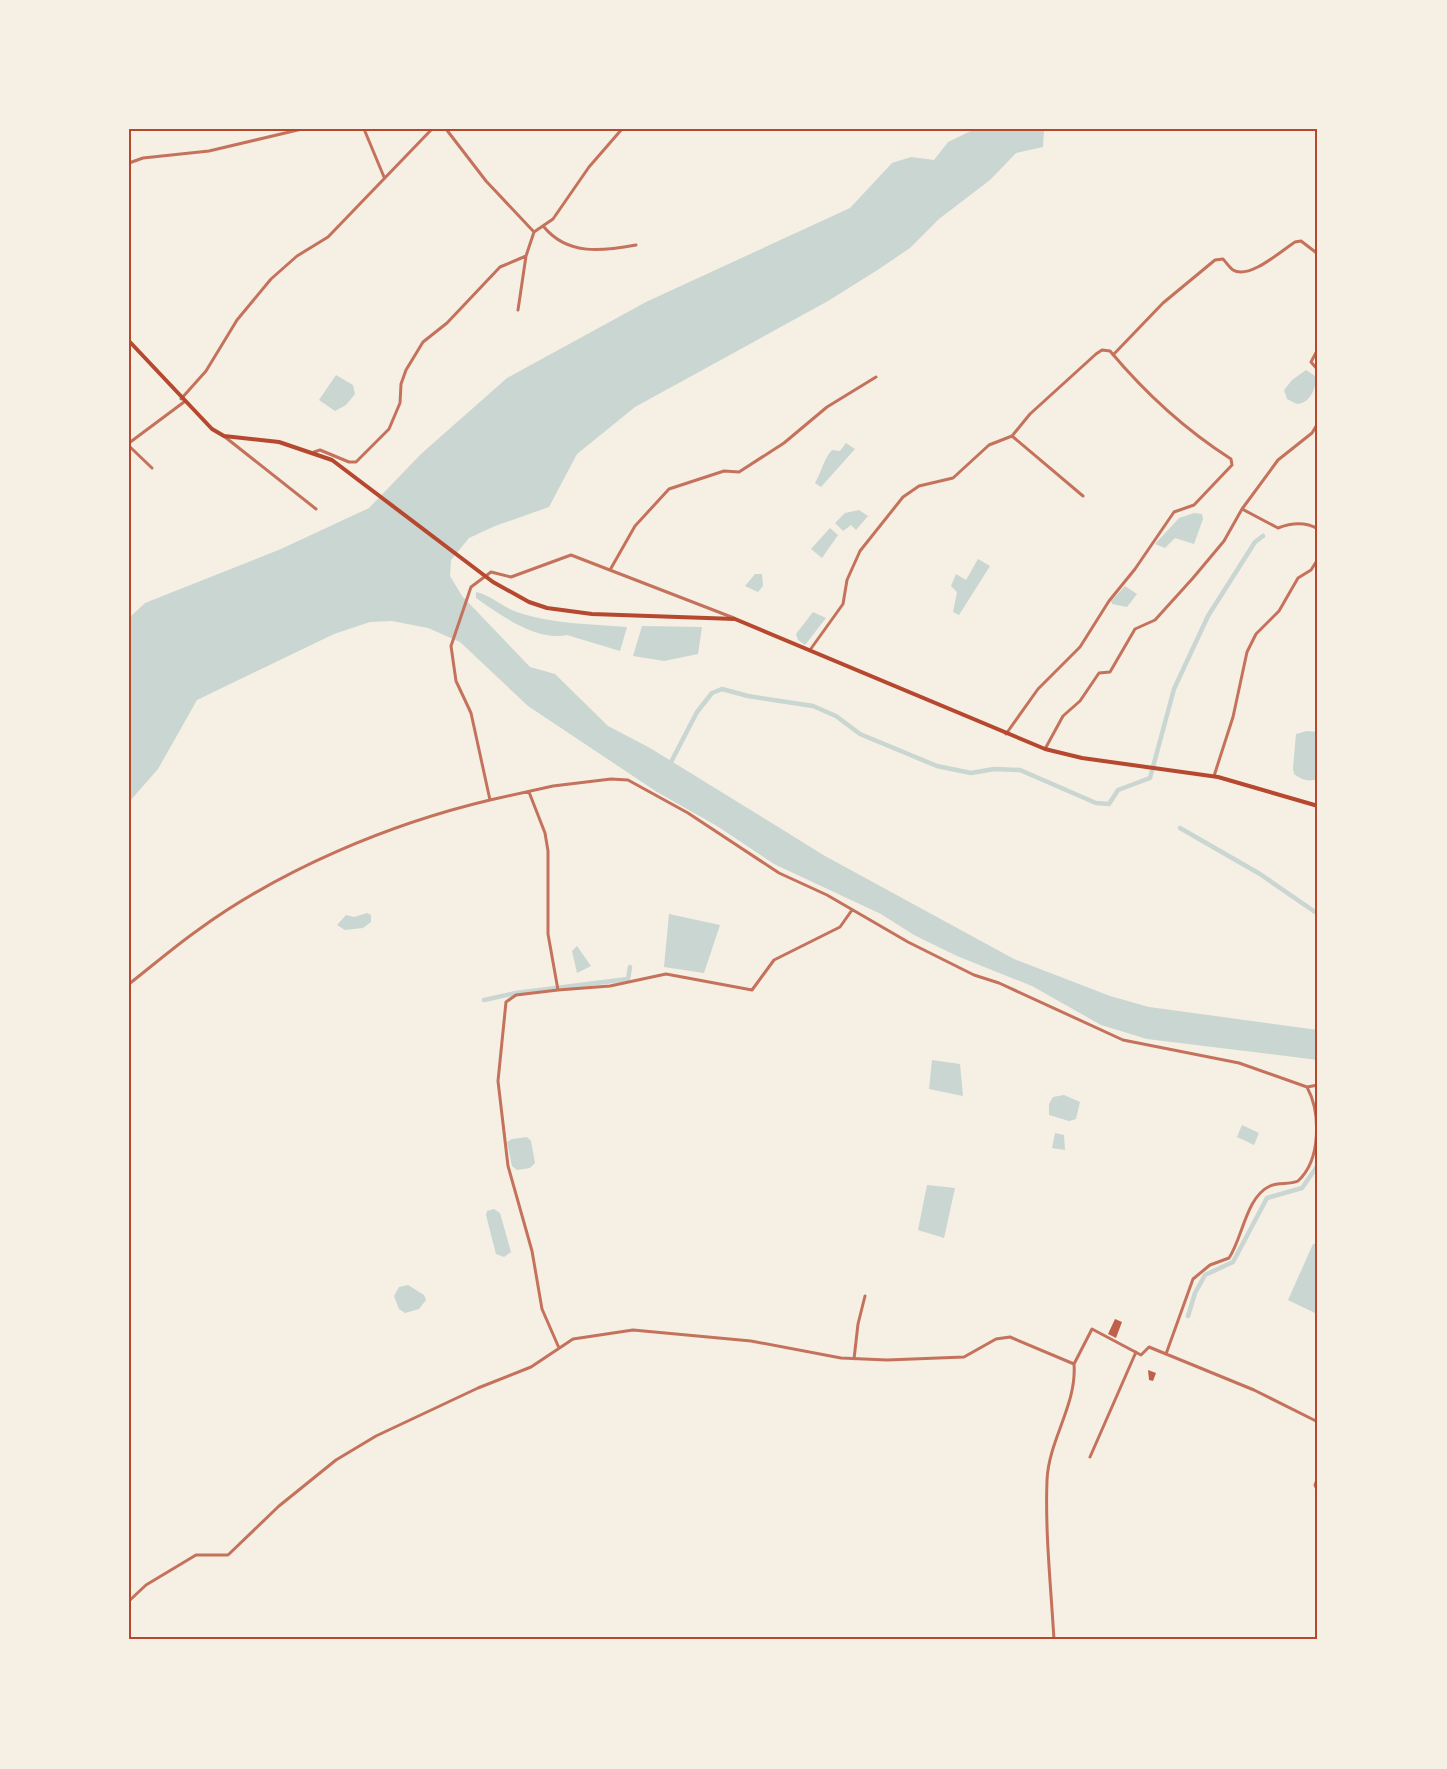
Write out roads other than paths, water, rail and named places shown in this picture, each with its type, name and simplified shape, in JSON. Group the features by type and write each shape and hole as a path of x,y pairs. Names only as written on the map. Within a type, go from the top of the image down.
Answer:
{"main road":[{"path":"129,341 182,400 212,429 224,436 279,442 332,460 493,582 515,596 568,612 735,618 1045,749 1082,758 1214,776 1318,806"}],"street":[{"path":"129,163 143,158 209,151 302,129"},
{"path":"364,129 385,177"},
{"path":"152,468 129,444 182,400 206,371 237,320 271,279 297,256 328,237 432,129"},
{"path":"446,129 493,189 526,221 534,232"},
{"path":"518,310 526,256 534,232 543,227 564,205 590,166 622,129"},
{"path":"543,227 553,236 583,250 602,251 636,245"},
{"path":"1113,355 1163,303 1215,260 1223,259 1233,270 1249,271 1295,242 1301,241 1318,254"},
{"path":"314,452 320,450 349,462 356,462 389,429 400,403 401,384 406,370 423,342 447,324 500,267 526,256"},
{"path":"810,650 843,604 847,580 860,551 903,497 920,486 953,478 989,445 1012,436 1030,414 1096,354 1105,349 1168,414 1193,435 1231,459 1232,465 1194,505 1174,512 1080,647 1038,689 1006,734"},
{"path":"1318,349 1311,362 1318,370"},
{"path":"610,570 635,526 669,489 724,471 739,472 784,443 835,402 876,377"},
{"path":"1045,749 1063,716 1080,701 1099,673 1110,672 1135,629 1155,620 1207,562 1224,541 1242,509 1278,460 1311,433 1318,423"},
{"path":"224,436 315,509"},
{"path":"1012,436 1083,496"},
{"path":"1242,509 1278,528 1289,524 1308,525 1318,529"},
{"path":"489,800 471,713 456,681 451,646 467,595 471,588 491,572 511,578 568,556 735,618"},
{"path":"1214,776 1233,717 1247,652 1256,634 1279,611 1298,578 1311,570 1318,559"},
{"path":"129,984 199,929 323,857 454,808 529,791 611,779 628,780 688,813 779,873 828,895 974,975 999,983 1103,1032 1157,1048 1239,1063 1307,1087 1318,1084"},
{"path":"529,791 545,833 548,851 548,934 558,989"},
{"path":"559,1348 542,1309 532,1251 514,1193 498,1081 506,1002 516,995 558,989 610,986 666,974 752,990 774,960 840,927 852,910"},
{"path":"1166,1354 1193,1279 1210,1265 1229,1258 1253,1203 1262,1192 1269,1186 1298,1181 1307,1170 1317,1132 1307,1087"},
{"path":"854,1359 858,1324 865,1296"},
{"path":"1054,1640 1048,1584 1047,1479 1051,1449 1071,1396 1074,1364 1092,1329 1143,1355 1149,1347 1254,1390 1318,1422"},
{"path":"129,1601 146,1585 196,1555 228,1555 279,1506 336,1460 376,1436 478,1388 531,1367 573,1339 633,1330 751,1341 854,1359 964,1357 996,1339 1010,1336 1074,1364"},
{"path":"1090,1457 1136,1352"},
{"path":"1318,1477 1315,1485 1318,1492"}],"waterway":[{"path":"669,766 697,712 712,693 722,689 748,696 813,706 836,716 860,734 937,766 971,773 994,769 1020,770 1096,803 1109,804 1118,790 1150,778 1174,689 1208,616 1255,542 1263,536"},
{"path":"1180,828 1260,874 1318,914"},
{"path":"484,1000 516,993 628,979 630,967"},
{"path":"1188,1316 1195,1293 1205,1275 1233,1262 1267,1198 1302,1188 1318,1165"}]}
